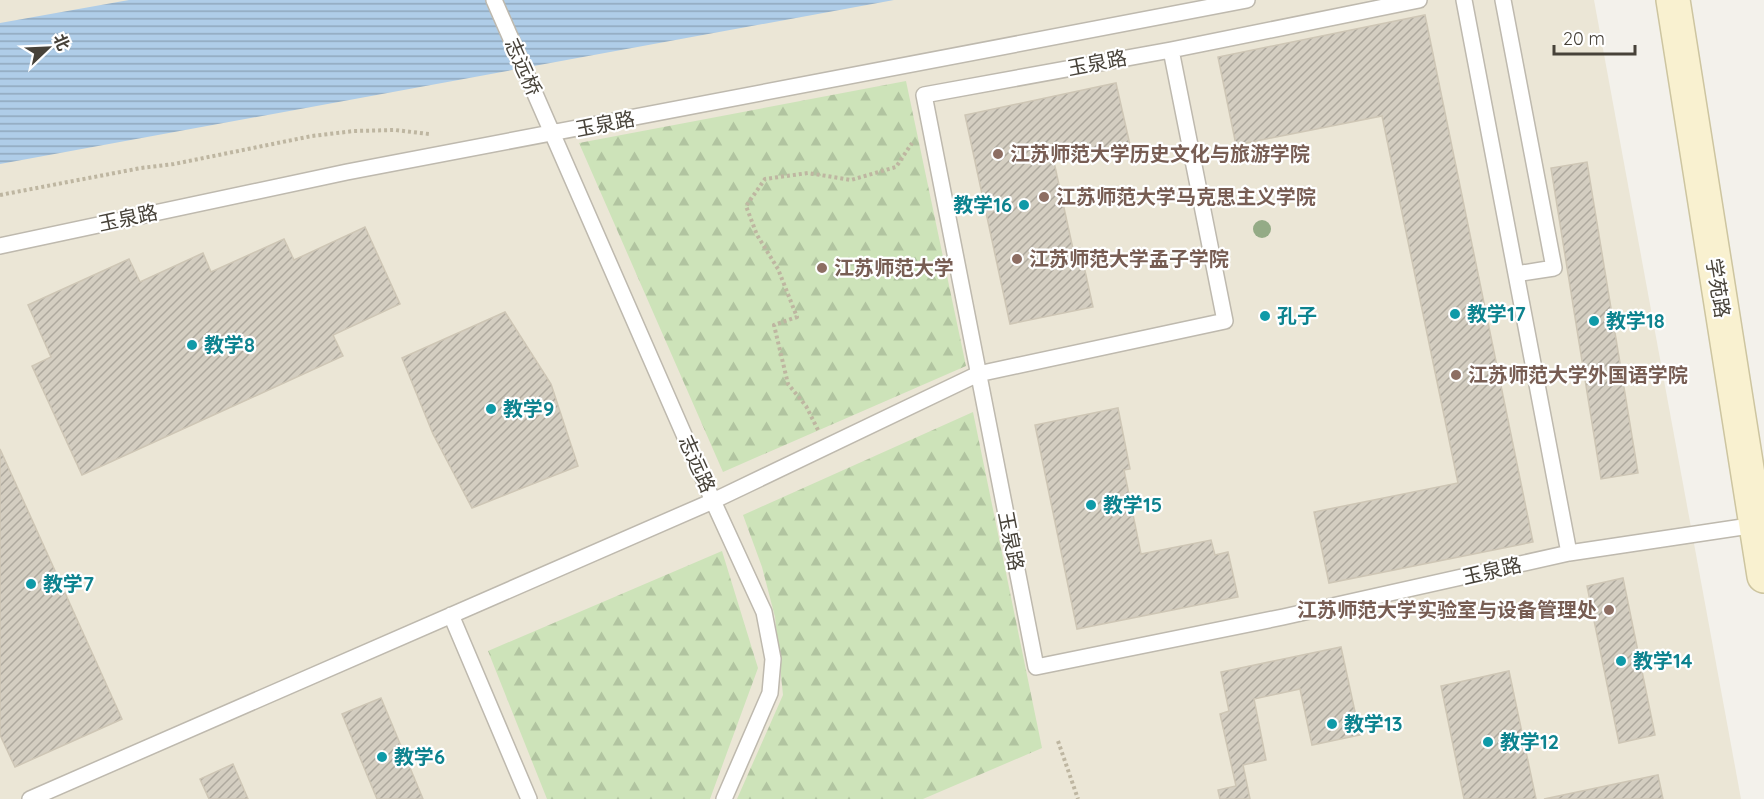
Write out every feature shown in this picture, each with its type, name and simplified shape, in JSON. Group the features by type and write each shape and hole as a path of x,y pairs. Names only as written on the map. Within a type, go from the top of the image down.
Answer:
{"street":[{"name":"学苑路","path":"1673,0 1764,576"}],"lane":[{"name":"志远桥","path":"494,0 553,134"},
{"name":"玉泉路","path":"0,246 347,172 1247,0"},
{"name":"玉泉路","path":"1419,0 1171,50 924,95 1036,667 1282,617 1569,554"},
{"path":"1464,0 1569,554 1756,525"},
{"path":"1503,0 1554,268 1516,274"},
{"path":"30,799 713,501 978,374 1225,321 1171,50"},
{"name":"志远路","path":"553,134 713,501 764,612 773,659 770,693 724,799"},
{"path":"451,615 529,799"}],"path":[{"path":"827,447 806,406 788,384 774,325 797,317 778,269 757,235 746,206 765,179 808,173 851,180 896,166 929,120"},
{"path":"0,195 141,168 174,165 288,140 354,131 395,130 428,133 454,152"},
{"path":"1058,741 1078,799"}],"shaded area":[{"name":"江苏师范大学","path":"0,0 1594,0 1741,799 0,799"}],"green space":[{"path":"906,81 966,366 723,472 579,143"},
{"path":"973,412 1042,748 923,799 737,799 783,695 775,617 762,567 743,515"},
{"path":"722,551 758,668 710,799 547,799 488,651"}],"water":[{"path":"129,0 894,0 0,164 0,23"}],"building":[{"name":"教学17","path":"1425,15 1533,542 1329,583 1314,512 1458,483 1382,116 1236,145 1218,57"},
{"name":"教学16","path":"1116,83 1130,145 1054,162 1073,249 1080,248 1093,307 1010,324 965,115"},
{"name":"教学18","path":"1587,162 1638,473 1601,479 1551,168"},
{"name":"教学8","path":"365,227 400,304 333,335 343,356 82,475 32,366 51,357 28,305 129,259 140,282 203,253 211,272 284,239 294,260"},
{"name":"教学9","path":"505,312 551,384 578,466 472,508 433,434 402,358"},
{"name":"教学15","path":"1118,408 1130,469 1124,470 1141,554 1211,540 1215,555 1228,552 1238,597 1077,629 1035,425"},
{"name":"教学7","path":"0,449 122,719 15,767 0,735"},
{"name":"教学14","path":"1623,578 1655,735 1619,743 1587,586"},
{"name":"教学13","path":"1341,647 1360,735 1312,745 1300,689 1254,699 1266,760 1243,765 1250,799 1220,799 1218,790 1236,786 1220,714 1229,711 1221,672"},
{"name":"教学12","path":"1509,671 1536,799 1464,799 1441,686"},
{"name":"教学6","path":"381,698 423,799 377,799 342,714"},
{"path":"233,764 248,799 209,799 200,779"},
{"name":"教学12","path":"1658,775 1663,799 1544,799"}],"place":[{"name":"江苏师范大学历史文化与旅游学院","path":"998,154"},
{"name":"江苏师范大学马克思主义学院","path":"1044,197"},
{"name":"教学16","path":"1024,205"},
{"name":"江苏师范大学孟子学院","path":"1017,259"},
{"name":"江苏师范大学","path":"822,268"},
{"name":"教学17","path":"1455,314"},
{"name":"孔子","path":"1265,316"},
{"name":"教学18","path":"1594,321"},
{"name":"教学8","path":"192,345"},
{"name":"江苏师范大学外国语学院","path":"1456,375"},
{"name":"教学9","path":"491,409"},
{"name":"教学15","path":"1091,505"},
{"name":"教学7","path":"31,584"},
{"name":"江苏师范大学实验室与设备管理处","path":"1609,610"},
{"name":"教学14","path":"1621,661"},
{"name":"教学13","path":"1332,724"},
{"name":"教学12","path":"1488,742"},
{"name":"教学6","path":"382,757"}]}
